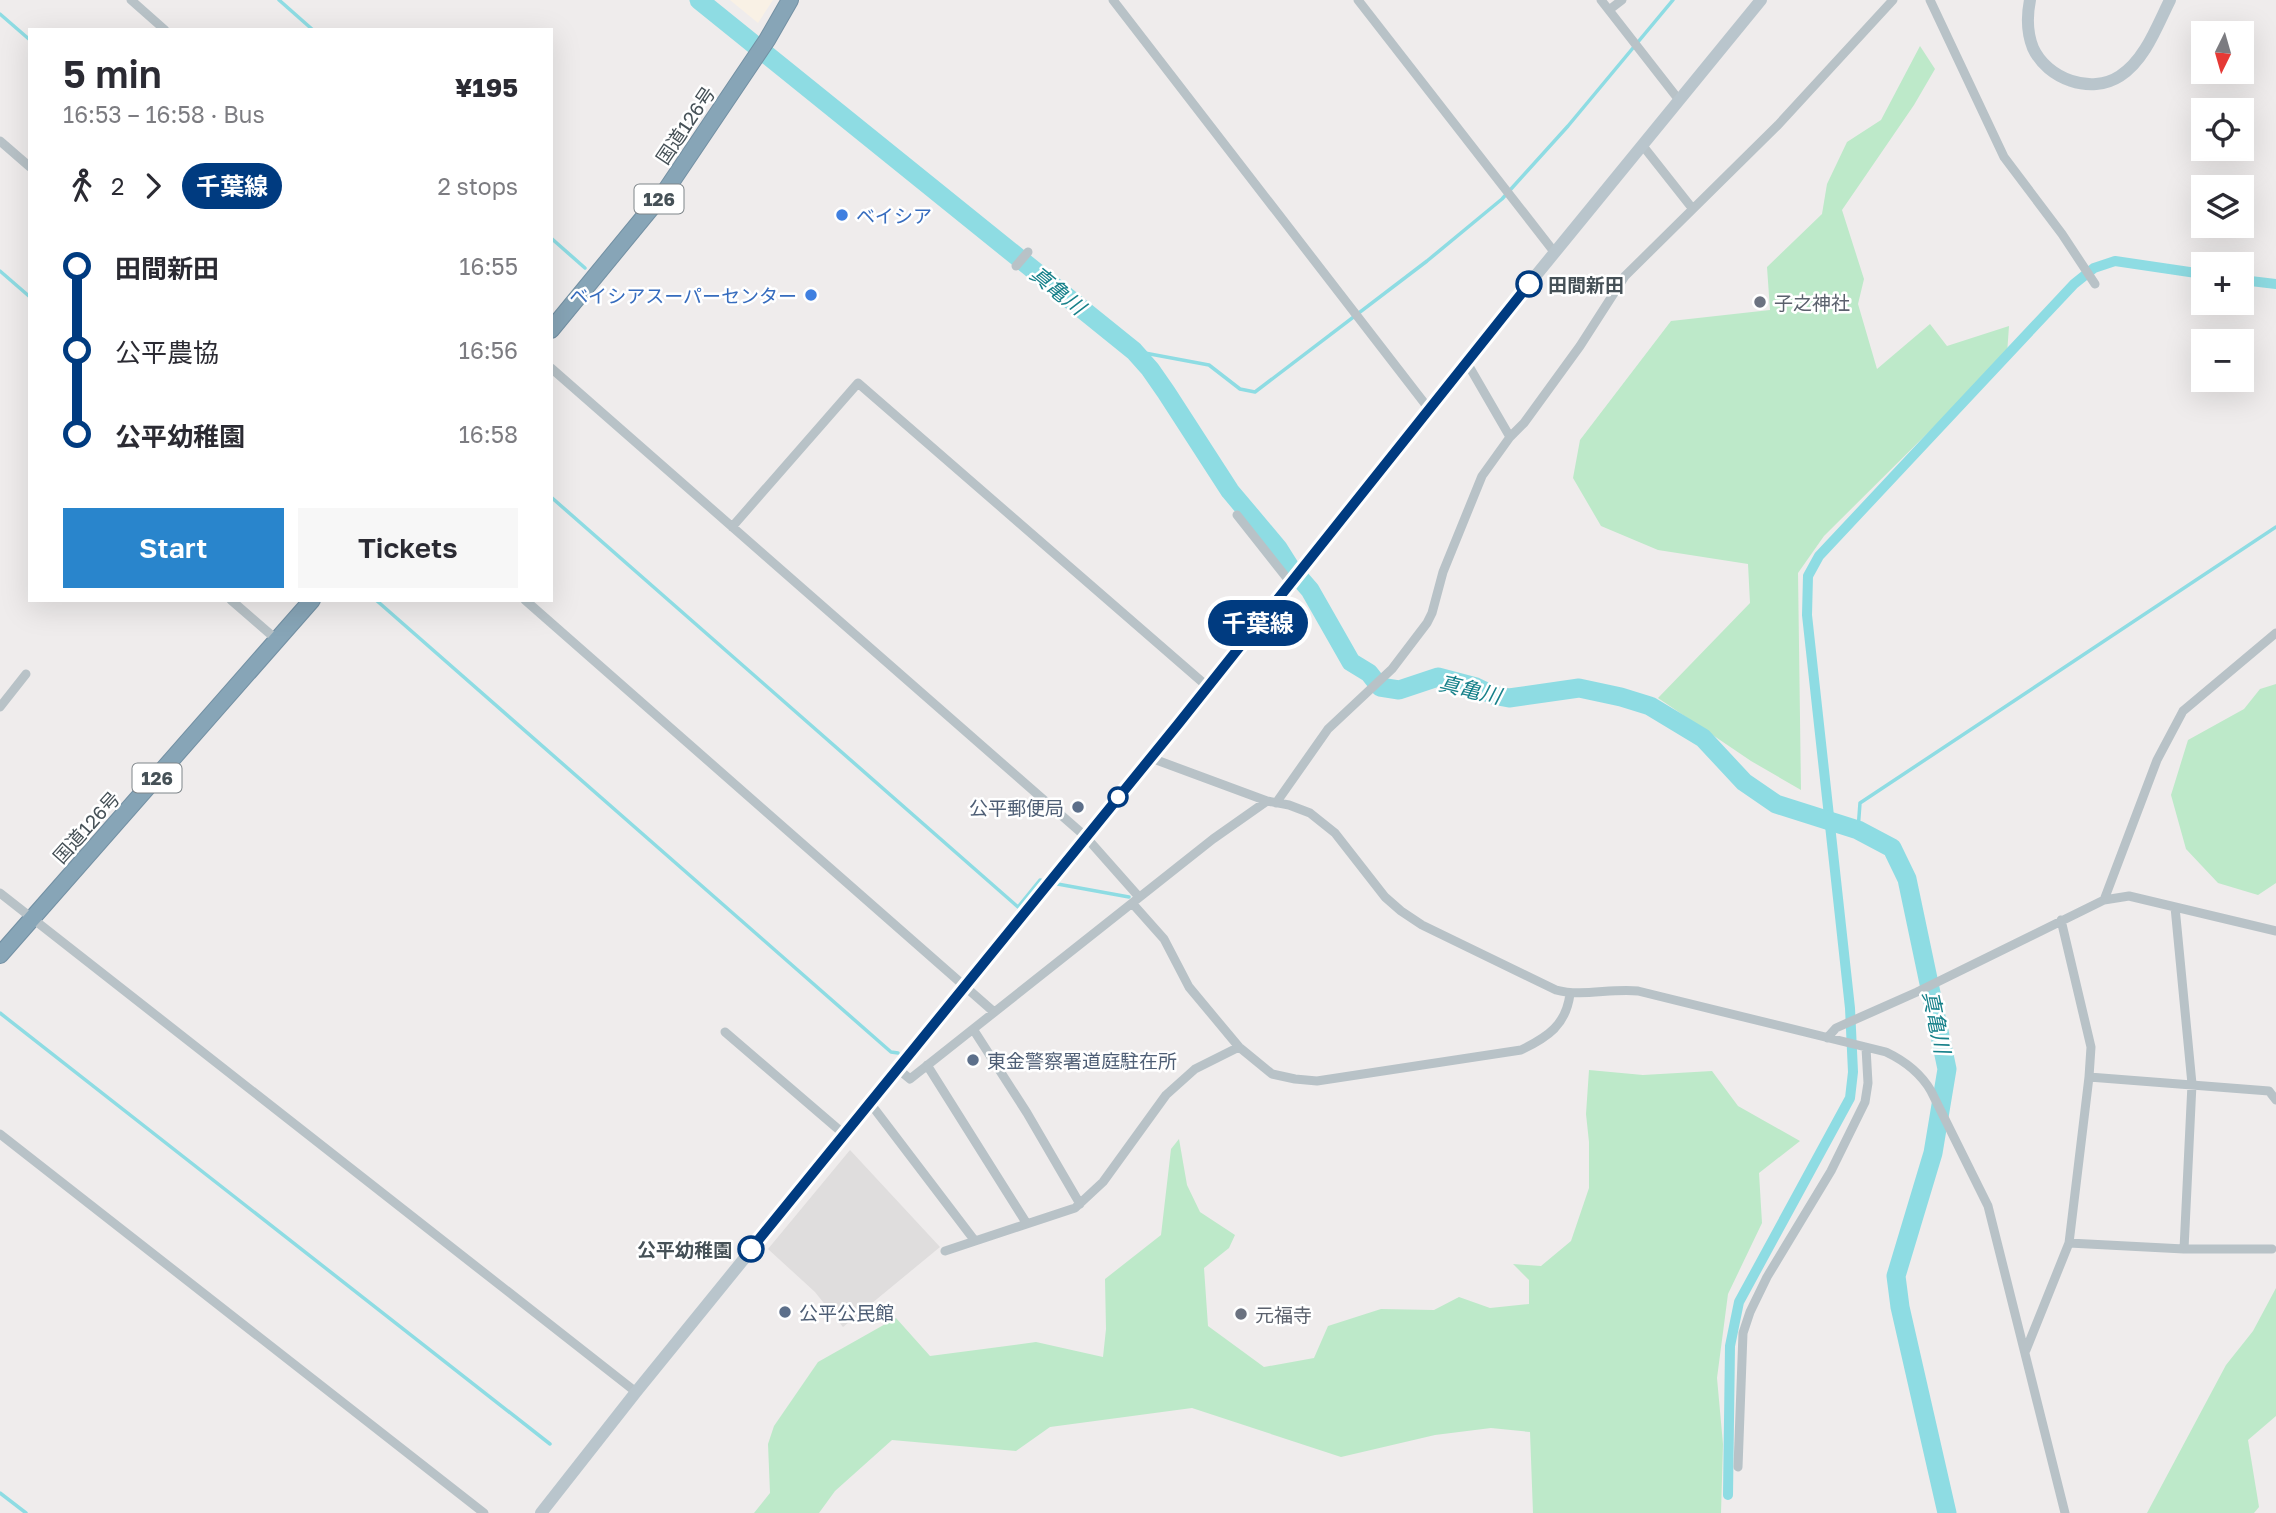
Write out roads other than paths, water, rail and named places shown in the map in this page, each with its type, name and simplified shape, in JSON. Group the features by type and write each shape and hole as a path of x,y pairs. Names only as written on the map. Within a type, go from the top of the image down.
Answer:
{"highway":[{"name":"国道126号","path":"553,328 666,190 767,40 790,0"},
{"name":"国道126号","path":"0,955 311,602"}],"street":[{"path":"131,0 163,28"},
{"path":"1113,0 1429,410"},
{"path":"1358,0 1555,253"},
{"path":"1601,0 1679,100"},
{"path":"1609,10 1622,0"},
{"path":"541,1513 636,1392 1151,758 1466,361 1761,0"},
{"path":"898,1069 909,1079 1213,839 1272,802 1328,729 1392,669 1427,622 1443,572 1482,476 1580,346 1625,276 1778,125 1893,0"},
{"path":"1930,0 2004,158 2062,234 2095,284"},
{"path":"2030,0 2029,33 2033,48 2042,62 2057,75 2076,83 2093,85 2111,81 2132,66 2144,51 2170,0"},
{"path":"0,141 28,165"},
{"path":"1643,146 1692,208"},
{"path":"1016,266 1028,253"},
{"path":"1466,361 1510,437"},
{"path":"553,370 1086,836 1164,939 1189,987 1239,1047 1272,1074 1317,1081 1521,1050 1541,1040 1558,1025 1568,1009 1570,993"},
{"path":"732,527 858,383 1208,687"},
{"path":"1237,515 1290,582"},
{"path":"233,602 277,640"},
{"path":"527,602 994,1012"},
{"path":"2104,900 2157,760 2183,710 2276,633"},
{"path":"0,707 26,674"},
{"path":"1151,758 1310,813 1335,833 1385,897 1412,918 1556,990 1570,993 1638,991 1886,1052 1903,1060 1923,1078 1931,1091 1988,1206 2066,1513"},
{"path":"0,893 636,1392"},
{"path":"1827,1038 1836,1028 1917,992 2104,900 2129,896 2276,931"},
{"path":"2175,907 2192,1084 2184,1249"},
{"path":"2026,1351 2069,1242 2089,1077 2091,1047 2062,920"},
{"path":"972,1029 1027,1113 1080,1204"},
{"path":"725,1032 845,1135"},
{"path":"945,1251 1075,1208 1103,1182 1166,1095 1195,1069 1239,1047"},
{"path":"1738,1467 1743,1333 1750,1311 1767,1277 1831,1171 1865,1102 1868,1083 1866,1048"},
{"path":"927,1065 1027,1224"},
{"path":"2089,1077 2269,1091 2276,1100"},
{"path":"870,1103 975,1241"},
{"path":"0,1134 484,1513"},
{"path":"2069,1242 2184,1249 2272,1250"}],"waterway":[{"path":"279,0 311,28"},
{"name":"真亀川","path":"699,0 1134,351 1166,392 1230,491 1310,590 1351,662 1369,673 1380,687 1399,690 1438,677 1509,698 1579,688 1650,706 1703,738 1744,782 1776,804 1858,830 1892,848 1907,879 1947,1069 1933,1153 1896,1276 1900,1307 1947,1513"},
{"path":"1134,351 1209,365 1240,389 1255,392 1427,261 1502,199 1568,126 1673,0"},
{"path":"0,14 28,38"},
{"path":"553,240 585,268"},
{"path":"1728,1495 1730,1346 1739,1302 1850,1098 1853,1072 1850,1008 1807,615 1808,576 1819,556 2074,284 2094,268 2115,261 2191,272"},
{"path":"0,271 28,295"},
{"path":"2254,281 2276,284"},
{"path":"553,499 1018,907 1040,880 1044,881"},
{"path":"1858,830 1860,803 2276,527"},
{"path":"378,602 891,1052 898,1053"},
{"path":"1052,883 1129,897"},
{"path":"0,1013 550,1444"},
{"path":"0,1493 26,1513"}],"place":[{"name":"ベイシア","path":"842,215"},
{"name":"田間新田","path":"1529,284"},
{"name":"ベイシアスーパーセンター","path":"811,295"},
{"name":"子之神社","path":"1760,302"},
{"name":"公平郵便局","path":"1078,807"},
{"name":"東金警察署道庭駐在所","path":"973,1060"},
{"name":"公平幼稚園","path":"751,1249"},
{"name":"公平公民館","path":"785,1312"},
{"name":"元福寺","path":"1241,1314"}]}
